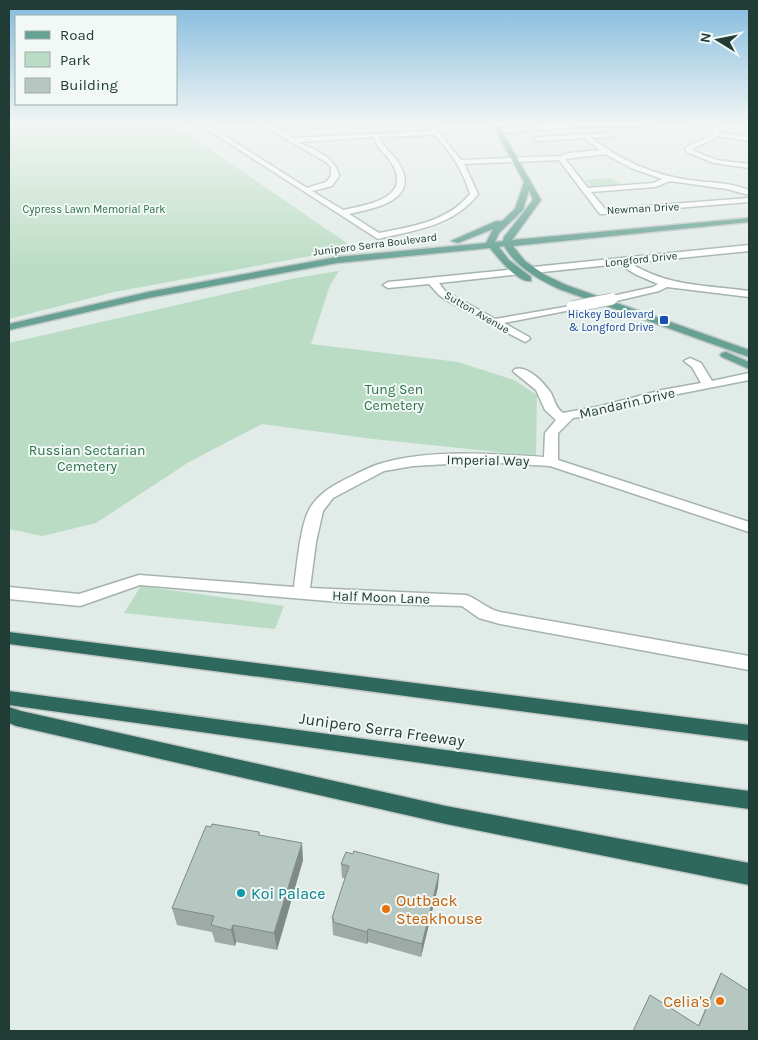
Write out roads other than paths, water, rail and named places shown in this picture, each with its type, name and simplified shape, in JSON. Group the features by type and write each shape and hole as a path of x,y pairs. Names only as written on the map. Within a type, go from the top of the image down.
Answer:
{"highway":[{"path":"9,638 749,733"},
{"name":"Junipero Serra Freeway","path":"9,698 749,800"},
{"path":"9,714 25,720 436,813 749,874"}],"main road":[{"path":"521,173 537,200 523,224 510,235 508,245 519,259 532,270 570,290 749,354"},
{"path":"523,224 522,204 527,183"},
{"name":"Junipero Serra Boulevard","path":"9,327 188,286 290,267 372,255 493,247 550,239 749,220"},
{"path":"523,224 493,235 493,247 504,260 528,279 555,293 703,346 749,366"},
{"path":"372,255 465,238 489,229 523,224 550,239"},
{"name":"Junipero Serra Boulevard","path":"508,245 538,246 749,225"},
{"path":"519,259 522,252 538,246"},
{"name":"Junipero Serra Boulevard","path":"9,332 153,298 254,279 363,263 473,252 493,247"},
{"path":"473,252 504,260"}],"street":[{"path":"279,173 378,236 421,226 452,216 468,204 474,194 472,185 464,173"},
{"path":"307,190 329,184 335,176 335,173"},
{"path":"342,212 384,202 396,195 402,183 400,173"},
{"name":"Newman Drive","path":"573,173 603,212 749,200"},
{"path":"648,173 668,180 723,186 749,193"},
{"path":"587,190 655,185 668,180"},
{"name":"Longford Drive","path":"532,270 749,248"},
{"path":"621,261 646,278 664,284 687,289 749,294"},
{"path":"388,284 518,272"},
{"name":"Sutton Avenue","path":"431,280 442,293 525,339"},
{"path":"494,322 612,299 656,289 664,284"},
{"path":"690,361 697,364 708,385"},
{"path":"519,371 541,386 548,397 551,410 562,418"},
{"name":"Mandarin Drive","path":"551,462 552,433 562,418 749,377"},
{"name":"Imperial Way","path":"301,593 308,542 316,510 328,495 380,468 413,462 483,458 551,462 749,527"},
{"name":"Half Moon Lane","path":"9,593 80,600 139,580 352,597 443,599 466,602 485,614 500,618 749,663"}],"place":[{"name":"Hickey Boulevard & Longford Drive","path":"664,320"},
{"name":"Koi Palace","path":"241,893"},
{"name":"Outback Steakhouse","path":"386,909"},
{"name":"Celia's","path":"720,1001"}],"park label":[{"name":"Cypress Lawn Memorial Park","path":"94,209"},
{"name":"Tung Sen Cemetery","path":"394,398"},
{"name":"Russian Sectarian Cemetery","path":"87,458"}]}
